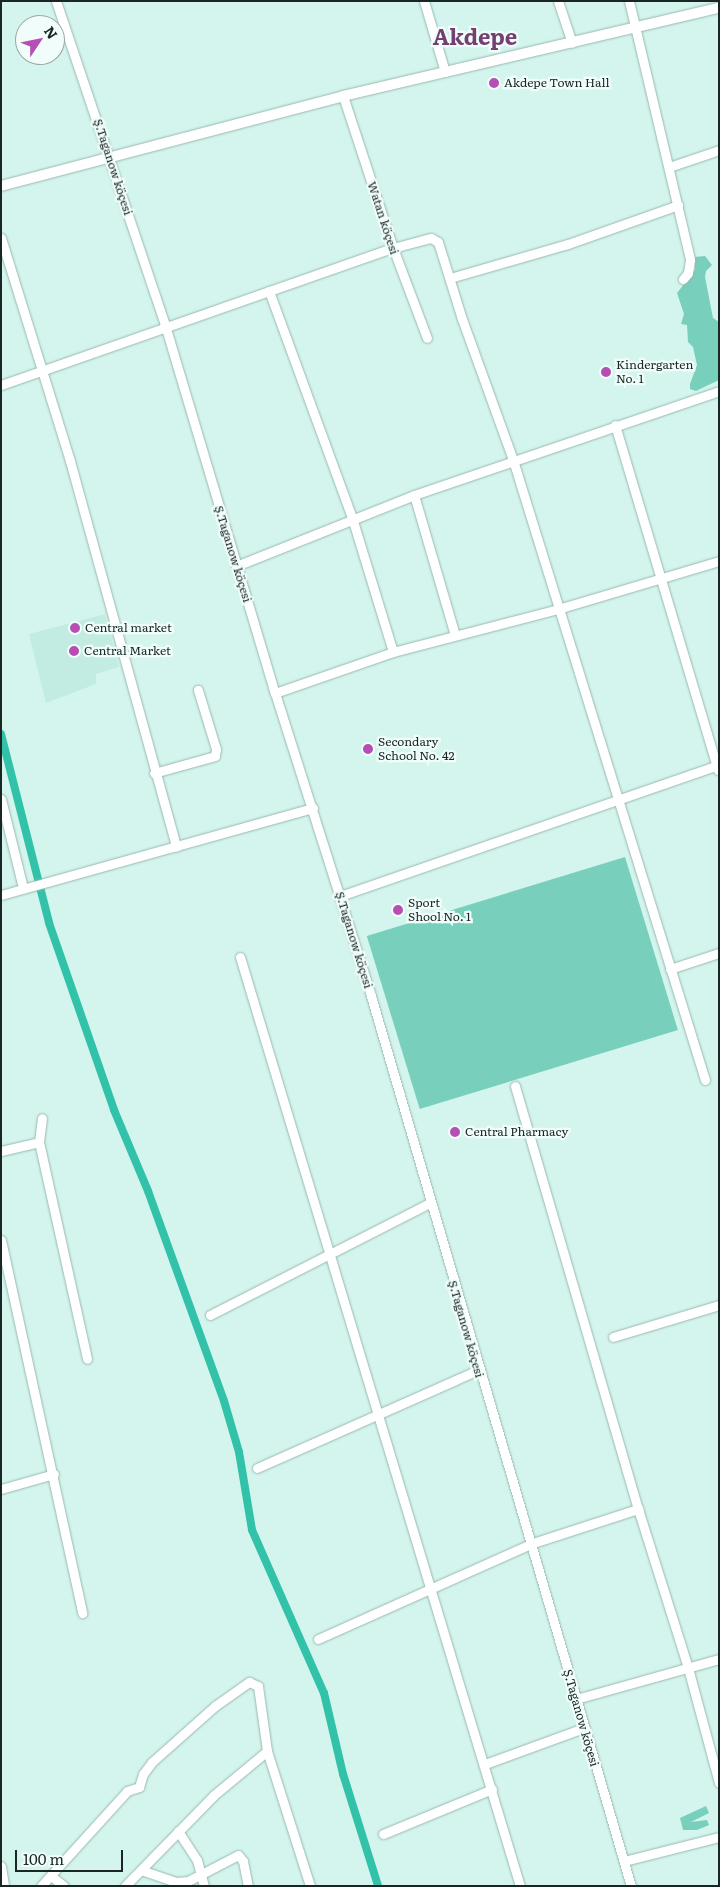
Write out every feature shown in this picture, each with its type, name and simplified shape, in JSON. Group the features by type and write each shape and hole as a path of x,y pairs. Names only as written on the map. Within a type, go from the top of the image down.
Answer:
{"main road":[{"path":"1,186 343,96 719,8"},
{"path":"1,1866 4,1886"}],"street":[{"name":"Ş.Taganow köçesi","path":"56,1 110,157 165,326 236,566 340,896 631,1886"},
{"path":"424,1 445,72"},
{"path":"558,1 572,43"},
{"path":"628,1 670,167 690,260 688,273 683,280"},
{"name":"Watan köçesi","path":"343,96 393,248 427,338"},
{"path":"670,167 719,150"},
{"path":"450,278 568,244 678,205"},
{"path":"1,238 42,370 176,846"},
{"path":"1,384 393,248 435,239 440,246 513,460 616,800 705,1080"},
{"path":"269,291 353,521 393,652"},
{"path":"236,566 353,521 414,495 719,391"},
{"path":"340,896 616,800 718,767 615,425"},
{"path":"414,495 454,635"},
{"path":"275,693 393,652 558,609 661,580 719,561"},
{"path":"154,773 215,756 216,749 198,690"},
{"path":"1,799 25,888"},
{"path":"1,895 313,808"},
{"path":"670,969 719,953"},
{"path":"240,957 520,1886"},
{"path":"515,1086 638,1509 715,1753 719,1783"},
{"path":"42,1118 39,1142 87,1359"},
{"path":"1,1152 39,1142"},
{"path":"210,1315 331,1256 430,1203"},
{"path":"1,1240 54,1474 82,1614"},
{"path":"613,1337 719,1305"},
{"path":"257,1468 478,1370"},
{"path":"1,1490 54,1474"},
{"path":"318,1639 530,1544 638,1509"},
{"path":"576,1698 719,1659"},
{"path":"40,1886 127,1791 139,1787 146,1768 215,1706 249,1682 258,1686 267,1752 310,1886"},
{"path":"484,1764 584,1728"},
{"path":"125,1886 214,1795 267,1752"},
{"path":"383,1834 492,1789"},
{"path":"178,1831 202,1875 204,1886"},
{"path":"624,1861 719,1837"},
{"path":"141,1870 176,1882 202,1875 238,1855 243,1861 248,1886"},
{"path":"51,1876 64,1886"}],"shaded area":[{"name":"Central Market","path":"105,614 119,667 96,674 96,684 46,703 29,634"}],"green space":[{"path":"705,256 712,265 706,271 705,277 713,318 719,322 719,380 696,391 690,389 690,384 697,365 693,347 688,342 687,325 681,324 684,314 677,293 695,270 695,257"},
{"path":"625,857 678,1030 420,1109 367,936"},
{"path":"706,1806 709,1813 691,1822 707,1820 709,1825 697,1830 683,1830 680,1818"}],"waterway":[{"path":"1,734 49,923 114,1110 148,1191 224,1401 239,1452 252,1530 324,1693 343,1774 378,1886"}],"place":[{"name":"Akdepe Town Hall","path":"494,83"},
{"name":"Kindergarten No. 1","path":"606,372"},
{"name":"Central market","path":"75,628"},
{"name":"Central Market","path":"74,651"},
{"name":"Secondary School No. 42","path":"368,749"},
{"name":"Sport Shool No. 1","path":"398,910"},
{"name":"Central Pharmacy","path":"455,1132"}],"district":[{"name":"Akdepe","path":"475,36"}]}
